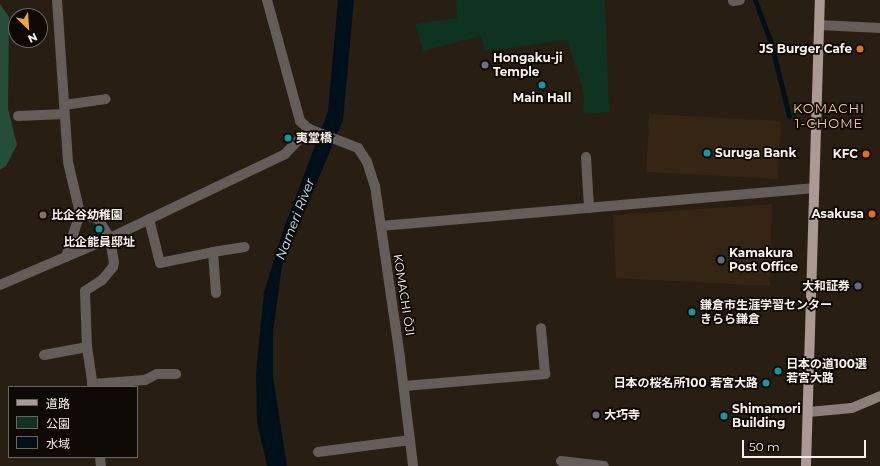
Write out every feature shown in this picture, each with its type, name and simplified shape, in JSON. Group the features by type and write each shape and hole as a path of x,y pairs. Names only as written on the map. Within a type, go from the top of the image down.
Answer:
{"main road":[{"path":"806,466 809,412 820,0"},
{"path":"809,412 852,408 880,396"}],"street":[{"path":"57,0 67,156 80,213 66,257"},
{"path":"0,285 110,238 285,154 309,129 300,121 267,0"},
{"path":"819,25 880,28"},
{"path":"18,116 64,109 106,99"},
{"name":"KOMACHI ŌJI","path":"309,129 344,140 358,148 367,162 375,186 405,386 413,466"},
{"path":"586,157 589,208"},
{"path":"381,226 814,188"},
{"path":"80,213 98,219 110,238 113,267 102,280 85,291 87,347 92,385 145,380 157,374 176,374"},
{"path":"149,219 160,263 245,247"},
{"path":"213,252 216,293"},
{"path":"405,386 545,374 541,328"},
{"path":"44,355 87,347"},
{"path":"318,452 410,440"},
{"path":"561,461 604,466"}],"shaded area":[{"path":"649,114 781,121 778,179 646,172"},
{"name":"Kamakura Post Office","path":"772,204 770,286 616,278 613,215"}],"green space":[{"path":"456,0 605,0 609,112 583,114 584,94 567,40 485,51 481,36 423,51 415,24 457,18"},
{"path":"0,4 8,16 8,109 17,145 6,166 0,170"}],"water":[{"name":"Nameri River","path":"338,0 354,0 343,120 282,266 273,332 273,377 287,466 267,466 257,422 256,374 264,292 284,228 328,111"}],"waterway":[{"path":"755,0 771,43 789,116"}],"place":[{"name":"JS Burger Cafe","path":"860,49"},
{"name":"Hongaku-ji Temple","path":"485,65"},
{"name":"Main Hall","path":"542,85"},
{"name":"夷堂橋","path":"288,138"},
{"name":"Suruga Bank","path":"707,153"},
{"name":"KFC","path":"866,154"},
{"name":"Asakusa","path":"872,214"},
{"name":"比企谷幼稚園","path":"43,215"},
{"name":"比企能員邸址","path":"99,229"},
{"name":"Kamakura Post Office","path":"721,260"},
{"name":"大和証券","path":"858,286"},
{"name":"鎌倉市生涯学習センター きらら鎌倉","path":"692,312"},
{"name":"日本の道100選 若宮大路","path":"778,371"},
{"name":"日本の桜名所100 若宮大路","path":"766,383"},
{"name":"大巧寺","path":"596,415"},
{"name":"Shimamori Building","path":"724,416"}],"district":[{"name":"KOMACHI 1-CHOME","path":"829,116"}]}
